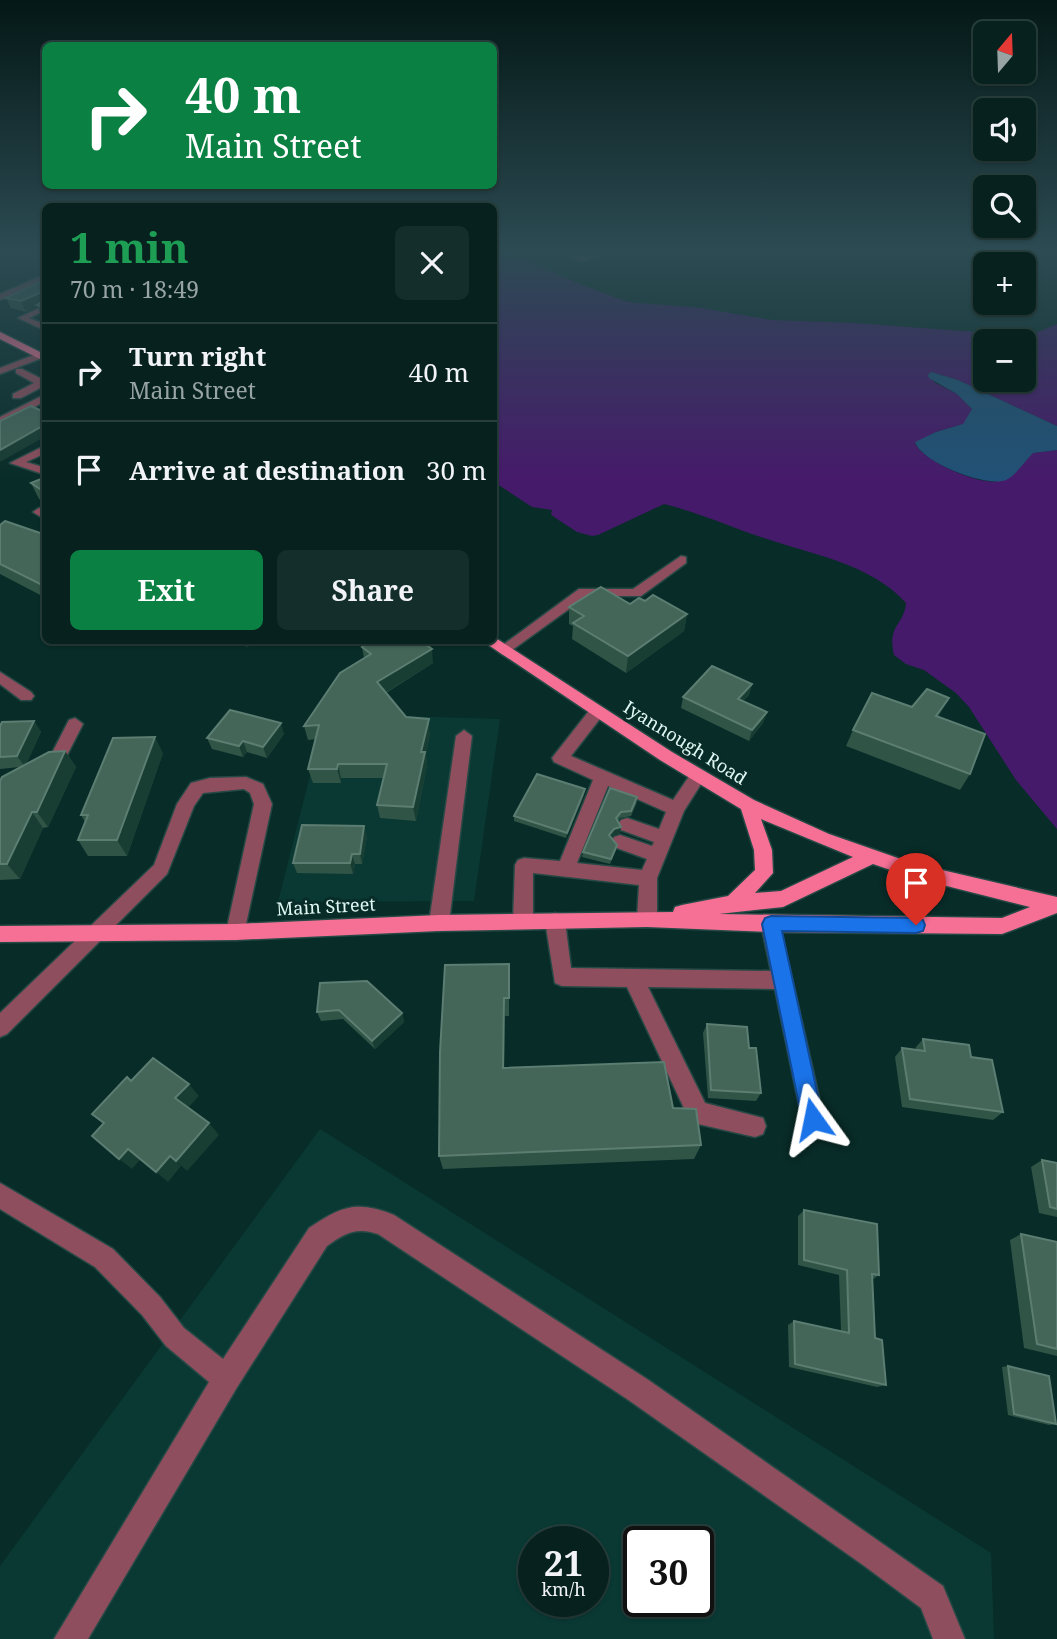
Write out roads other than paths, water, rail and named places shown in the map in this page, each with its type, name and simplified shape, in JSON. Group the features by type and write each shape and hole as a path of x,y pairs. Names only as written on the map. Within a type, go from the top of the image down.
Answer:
{"main road":[{"path":"1,336 41,354"},
{"name":"Iyannough Road","path":"496,645 698,776 748,805 823,839 872,857"},
{"path":"733,903 764,873 763,850 748,805"},
{"name":"Main Street","path":"651,919 733,903 783,899 872,857 1007,896 1056,906"},
{"name":"Main Street","path":"0,934 236,932 439,923 651,919 771,924 1002,926 1056,906"}],"street":[{"path":"0,371 41,354"},
{"path":"19,371 42,383"},
{"path":"17,396 42,384"},
{"path":"0,421 42,399"},
{"path":"0,406 19,411"},
{"path":"42,450 16,463 42,471"},
{"path":"496,645 584,592 636,593 681,560"},
{"path":"0,677 26,696"},
{"path":"598,711 561,758 676,809"},
{"path":"35,772 57,759 75,724"},
{"path":"439,923 464,736"},
{"path":"651,919 648,878 676,809 698,776"},
{"path":"566,869 595,812 603,777"},
{"path":"0,1027 161,869 186,804 197,789 210,784 246,783 257,789 262,804 236,932"},
{"path":"623,833 660,847"},
{"path":"523,921 524,865 648,878"},
{"path":"555,921 562,977 783,980"},
{"path":"771,924 813,1119"},
{"path":"633,978 698,1113 755,1126"},
{"path":"0,1195 104,1258 151,1306 175,1337 226,1379"},
{"path":"70,1639 226,1379 318,1237 338,1222 362,1215 385,1224 637,1389 874,1553 932,1597 949,1639"}],"water":[{"path":"931,372 958,380 973,387 973,392 984,392 1057,426 1057,450 1033,453 1006,480 970,477 941,465 929,458 915,442 963,424 972,409 957,394 928,375"}]}
